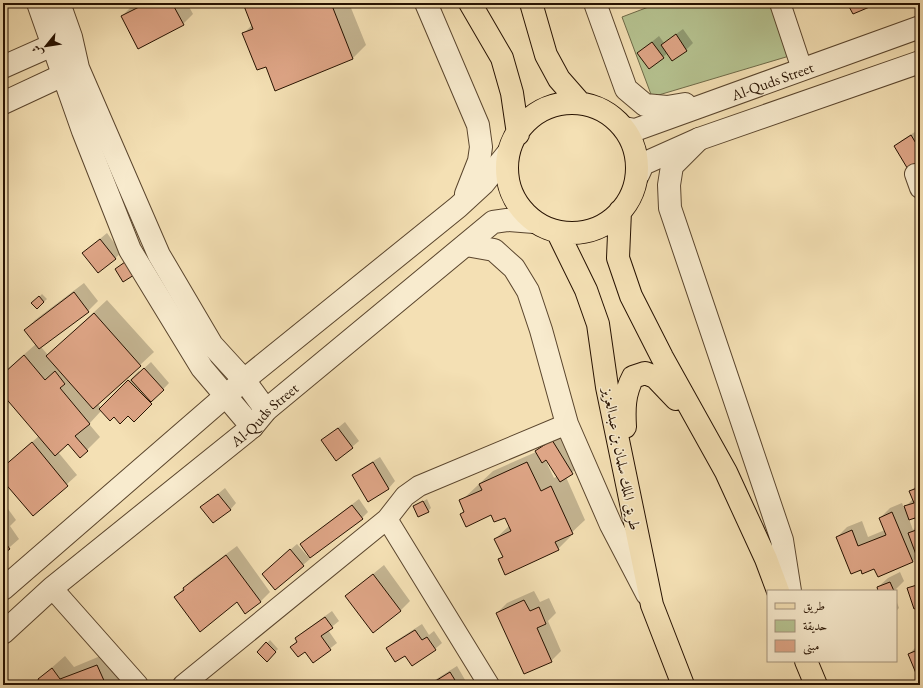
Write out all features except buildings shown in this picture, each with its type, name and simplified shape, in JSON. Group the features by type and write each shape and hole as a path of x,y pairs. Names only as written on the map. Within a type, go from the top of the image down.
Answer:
{"main road":[{"path":"470,3 502,58 512,93 518,134"},
{"path":"531,3 546,55 558,79 580,103"},
{"path":"580,103 596,107 611,116 624,128 635,150 638,175 620,211 606,225 586,233 559,235 534,222 520,209 511,192 506,172 508,153 527,120 543,109 561,104 580,103"},
{"path":"620,211 618,258 631,296 662,357 726,472 766,559 778,590"},
{"name":"طريق الملك سلمان بن عبدالعزيز","path":"559,235 586,290 598,324 607,387 652,605 683,685"},
{"path":"624,471 624,401 628,386 633,377 645,374 655,377 701,427"},
{"path":"806,662 816,685"}],"street":[{"path":"38,3 62,42"},
{"path":"58,3 62,42 71,72 83,130 130,250 202,368 252,427"},
{"path":"426,3 478,125 481,148 479,161 470,186 458,208"},
{"path":"595,3 626,89 645,105 667,107 725,97"},
{"path":"780,3 802,69"},
{"name":"Al-Quds Street","path":"624,128 635,130 920,27"},
{"path":"3,67 62,42"},
{"name":"Al-Quds Street","path":"638,175 643,164 699,139 920,62"},
{"path":"3,103 71,72"},
{"path":"71,72 159,255 212,345 244,380 266,410"},
{"path":"699,139 672,166 669,185 670,208 782,540 790,590"},
{"path":"3,589 227,397 244,380 458,208 483,184 508,153"},
{"name":"Al-Quds Street","path":"3,633 52,588 252,427 266,410 493,222 507,220 534,222"},
{"path":"466,245 494,250 514,268 528,291 541,330 568,424 611,525 652,605"},
{"path":"183,685 387,519 404,496 419,486 568,424"},
{"path":"387,519 489,685"},
{"path":"52,588 138,685"}],"green space":[{"path":"659,3 777,3 796,54 652,97 622,17"}]}
